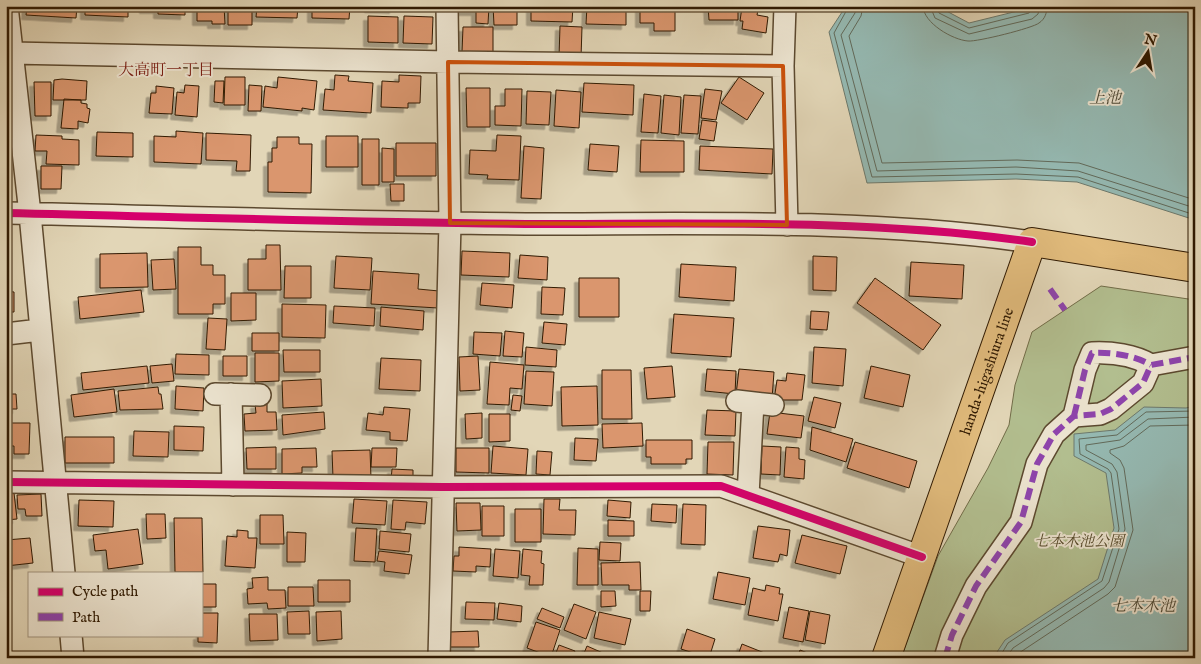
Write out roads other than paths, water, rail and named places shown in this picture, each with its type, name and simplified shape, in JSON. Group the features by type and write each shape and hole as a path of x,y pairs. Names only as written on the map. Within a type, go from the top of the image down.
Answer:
{"main road":[{"path":"1032,242 1195,268"},
{"name":"handa-higashiura line","path":"886,658 1032,242"}],"street":[{"path":"7,6 30,214 64,572"},
{"path":"438,658 450,223 447,6"},
{"path":"785,6 783,66 787,225"},
{"path":"12,52 448,62 783,66"},
{"path":"6,213 450,223 787,225 979,234 1032,242"},
{"path":"6,334 40,330"},
{"path":"945,658 952,636 976,586 1021,522 1037,464 1054,434 1074,416 1090,350 1140,359 1151,365 1195,357"},
{"path":"1074,416 1100,414 1111,409 1143,383 1151,365"},
{"path":"233,485 223,394 260,395"},
{"path":"748,496 754,403"},
{"path":"6,482 233,485 720,486 922,557"},
{"path":"71,636 73,658"}],"water":[{"name":"上池","path":"846,6 937,6 969,23 1038,6 1195,6 1195,220 1077,182 1016,179 867,183 829,32"},
{"name":"七本木池","path":"1195,406 1195,658 993,658 1005,640 1098,579 1114,528 1106,473 1074,456 1074,434 1115,430 1144,407 1186,408"}],"district":[{"name":"大高町一丁目","path":"166,69"}],"park label":[{"name":"七本木池公園","path":"1079,541"}]}
